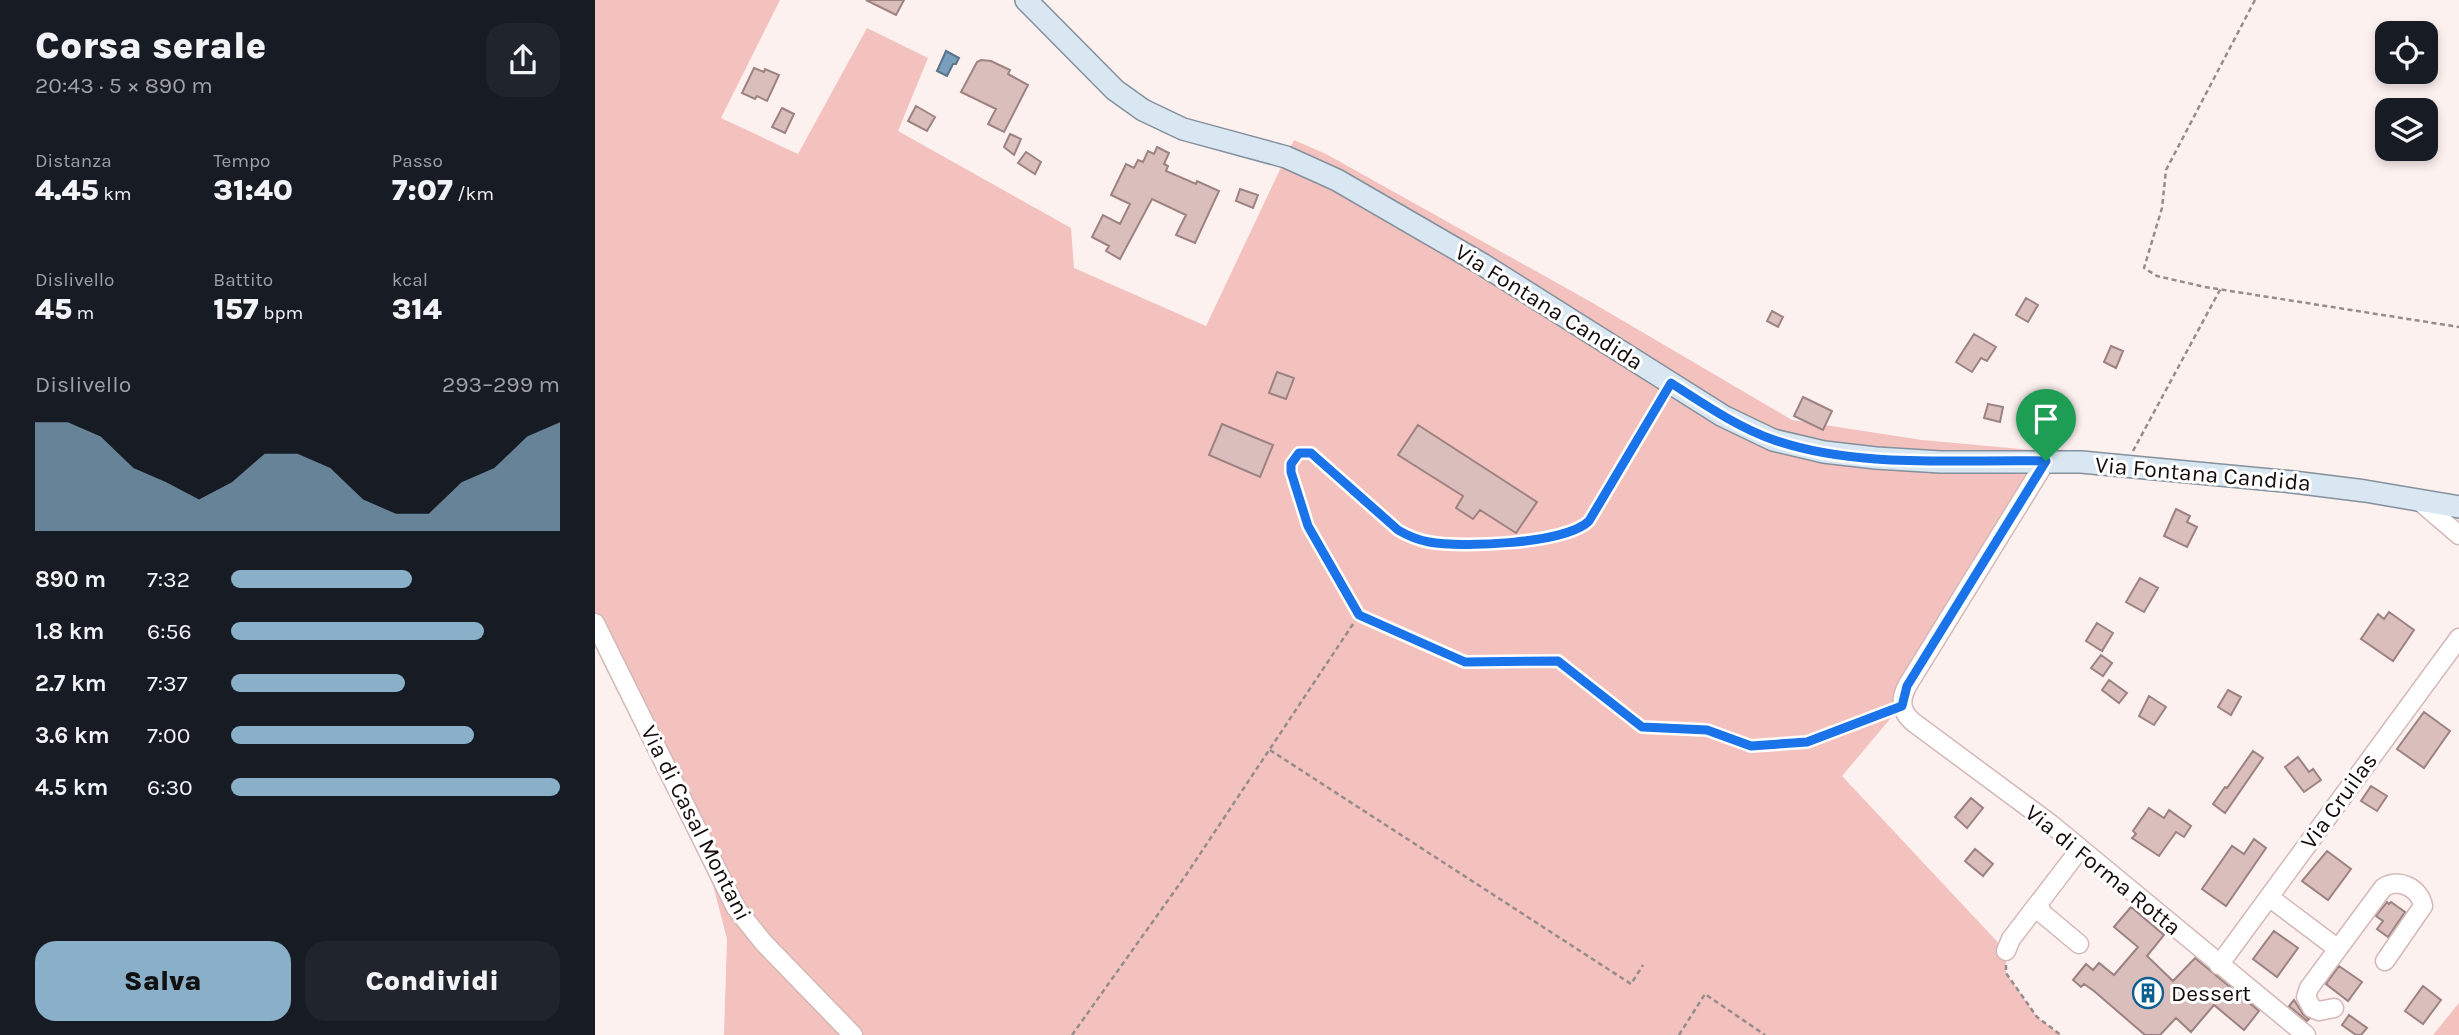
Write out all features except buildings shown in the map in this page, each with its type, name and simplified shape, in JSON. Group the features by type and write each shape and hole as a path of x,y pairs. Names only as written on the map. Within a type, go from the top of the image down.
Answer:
{"main road":[{"name":"Via Fontana Candida","path":"1026,0 1115,90 1143,110 1182,129 1286,157 1337,180 1471,257 1671,383 1773,440 1802,448 1849,455 1916,461 2046,461 2317,484 2459,507"}],"street":[{"path":"1902,706 1907,686 2046,461"},
{"path":"2417,499 2459,535"},
{"name":"Via di Casal Montani","path":"595,623 736,908 763,942 853,1035"},
{"name":"Via Cruilas","path":"2219,965 2459,638"},
{"name":"Via di Forma Rotta","path":"1902,706 1913,722 2052,825 2306,1035"},
{"path":"2006,951 2011,939 2080,849"},
{"path":"2333,1008 2319,1011 2312,1008 2306,996 2309,988 2383,888 2391,883 2402,883 2421,898 2423,906 2385,961"},
{"path":"2269,897 2338,950"},
{"path":"2040,901 2038,908 2043,914 2079,944"}],"path":[{"path":"2255,0 2166,170 2162,208 2144,268 2157,276 2204,286 2459,327"},
{"path":"2128,467 2130,455 2221,288"},
{"path":"1671,383 1589,521 1579,530 1507,543 1439,543 1417,539 1398,530 1316,457 1305,452 1299,453 1291,464 1304,517 1359,615 1465,662 1558,661 1642,727 1707,730 1751,746 1807,742 1902,706"},
{"path":"1072,1035 1186,875 1359,615"},
{"path":"1270,750 1631,984 1643,965"},
{"path":"2006,951 2006,973 2037,1017 2061,1035"},
{"path":"1679,1035 1705,994 1765,1035"}],"shaded area":[{"path":"595,0 780,0 721,118 798,154 867,28 928,58 898,131 1071,228 1074,268 1206,326 1294,140 1326,154 1591,302 1792,420 1922,440 2053,452 1901,706 1842,776 2006,951 2006,973 2037,1017 2061,1035 724,1035 727,939 711,877 595,641"},
{"path":"2459,1003 2459,1035 2433,1035"}],"water":[{"path":"946,51 959,58 947,76 937,71"}],"place":[{"name":"Dessert","path":"2148,993"}],"route":[{"path":"1671,383 1723,416 1751,430 1773,440 1802,448 1876,458 1924,461 2046,461 1907,686 1902,706 1807,742 1751,746 1707,730 1642,727 1558,661 1465,662 1359,615 1308,526 1291,472 1291,464 1299,453 1311,453 1398,530 1410,537 1429,542 1507,543 1566,534 1579,530 1589,521 1671,383"}]}
